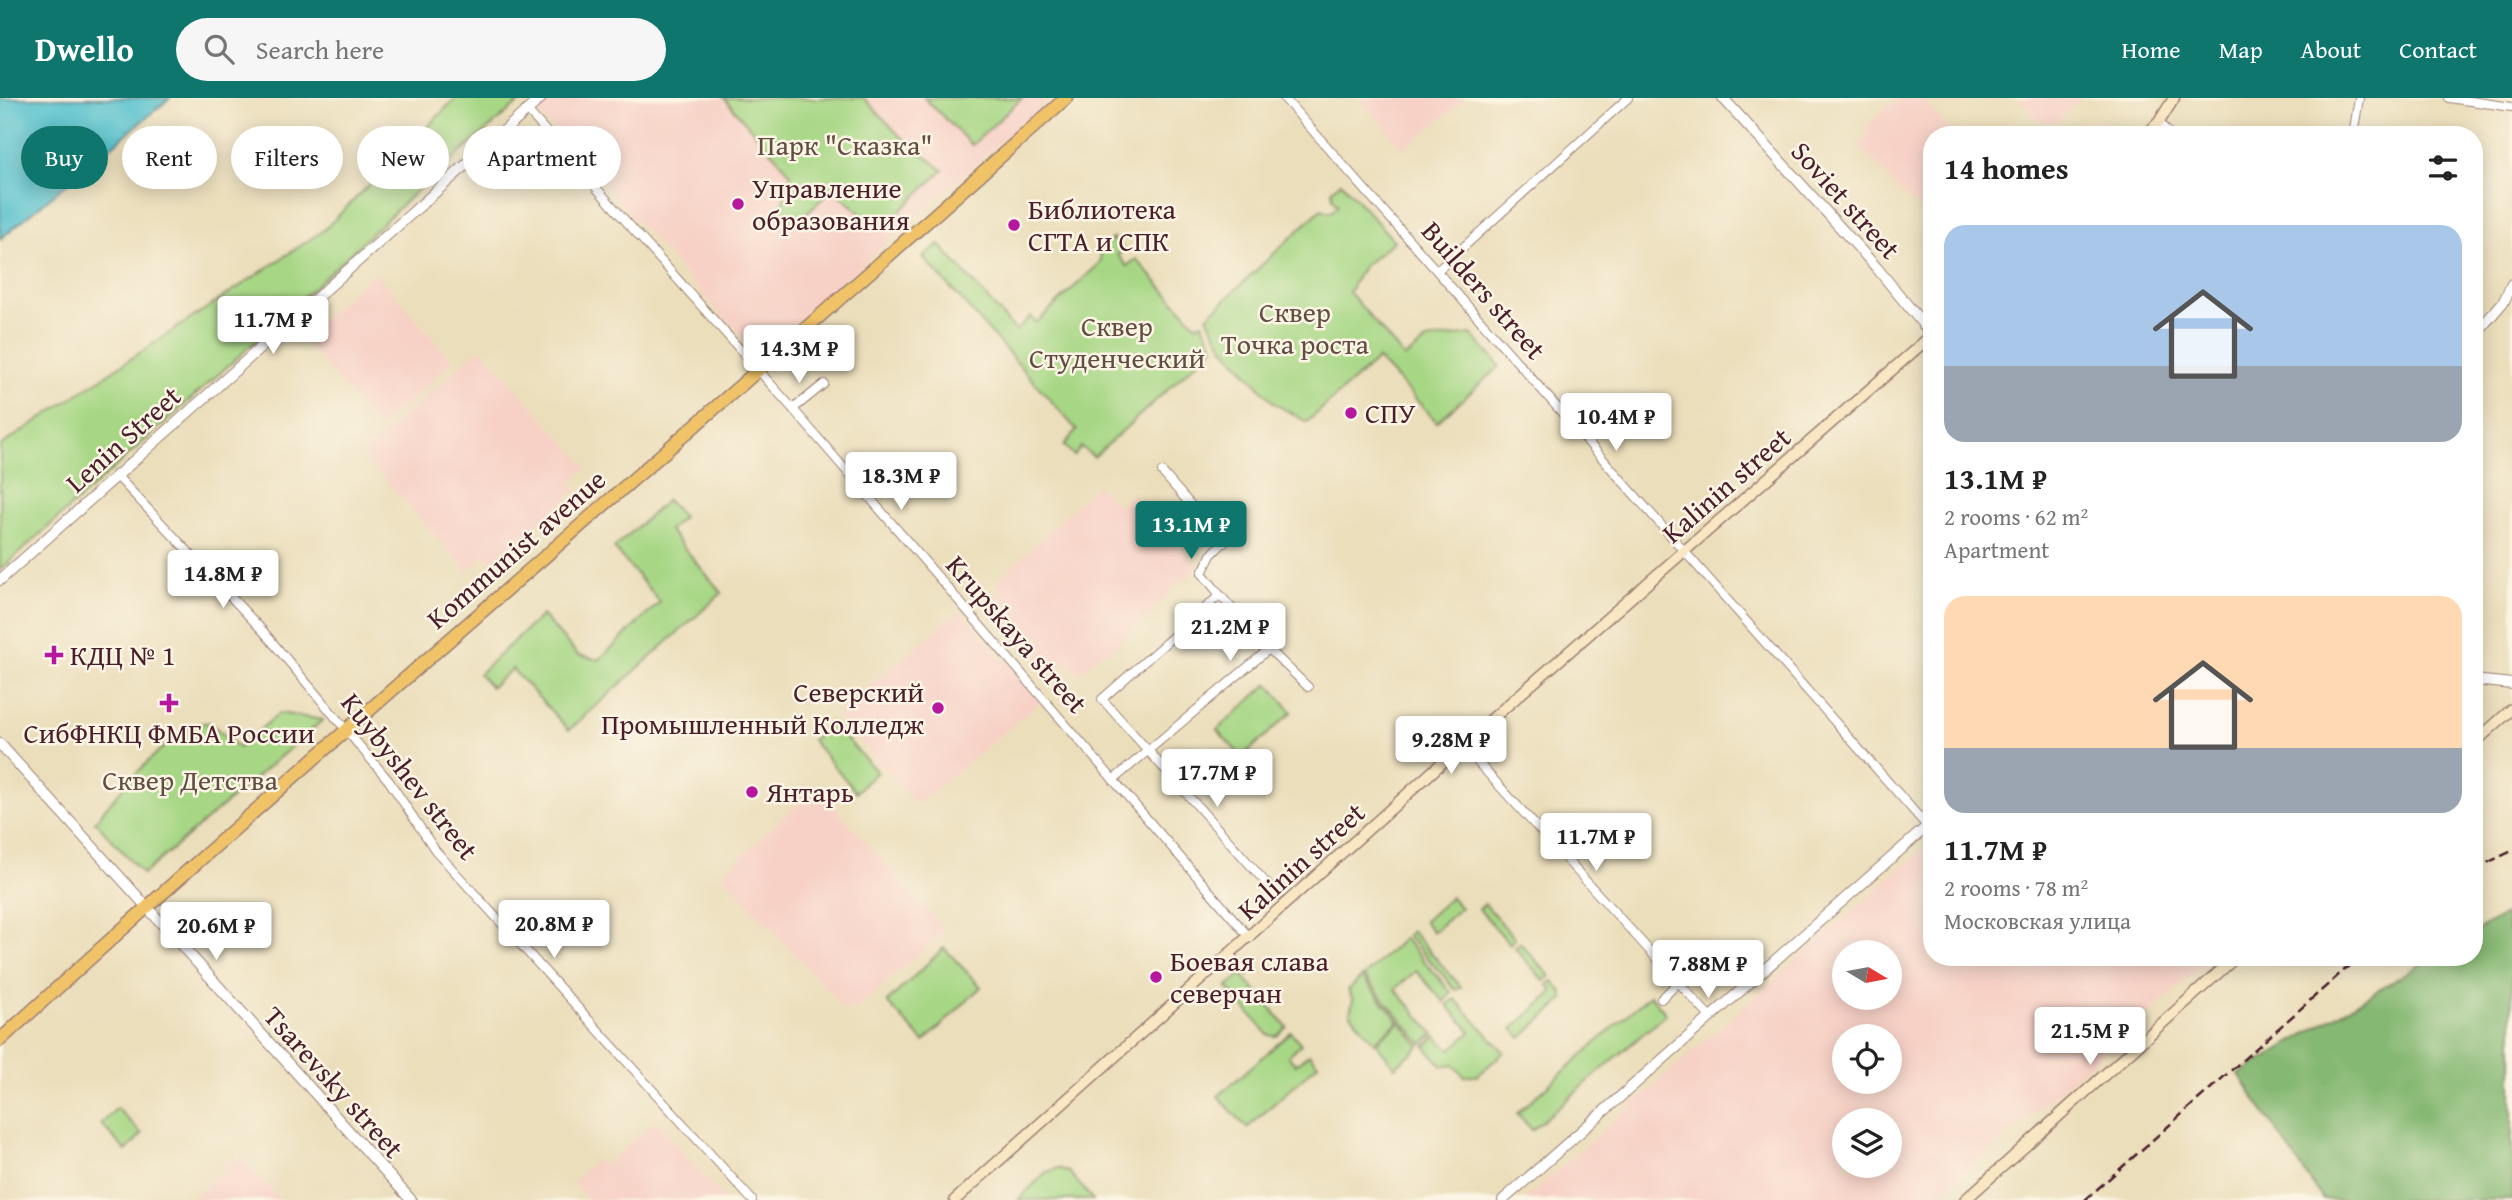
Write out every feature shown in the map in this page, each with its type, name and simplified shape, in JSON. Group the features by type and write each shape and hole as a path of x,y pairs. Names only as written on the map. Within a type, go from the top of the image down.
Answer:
{"main road":[{"name":"Kommunist avenue","path":"0,1040 347,729 913,236 1066,98"},
{"path":"2155,126 2174,98"},
{"name":"Kalinin street","path":"955,1200 1141,1030 1250,938 1462,746 1923,343"},
{"path":"2483,735 2512,709"},
{"path":"1965,1200 2226,966"}],"street":[{"path":"527,110 541,98"},
{"name":"Builders street","path":"1284,98 1923,816"},
{"path":"1437,271 1628,98"},
{"name":"Soviet street","path":"1723,98 1876,267 1923,324"},
{"path":"2354,126 2359,98"},
{"path":"2449,98 2512,107"},
{"name":"Krupskaya street","path":"527,110 793,409 1250,938"},
{"name":"Lenin Street","path":"0,580 527,110"},
{"path":"2159,122 2162,126"},
{"path":"2483,326 2504,301 2512,284"},
{"path":"793,409 824,384"},
{"path":"1162,471 1224,543"},
{"name":"Kuybyshev street","path":"116,475 263,631 389,781 435,849 752,1200"},
{"path":"1235,531 1206,562 1202,573 1269,649 1308,687"},
{"path":"1220,595 1102,699 1268,885"},
{"path":"1113,780 1147,751 1160,744 1269,649"},
{"path":"2483,681 2510,683"},
{"name":"Tsarevsky street","path":"0,744 411,1200"},
{"path":"1462,746 1711,1018"},
{"path":"1503,1200 1923,830"},
{"path":"1230,955 1244,971"},
{"path":"1661,999 1678,983"}],"shaded area":[{"path":"553,98 1051,98 759,356 608,189 621,189 621,126 551,126 537,111"},
{"path":"1359,98 1464,98 1465,99 1404,149"},
{"path":"1898,98 1922,98 1946,126 1923,126 1923,211 1914,201 1911,203 1858,144 1869,135 1863,128"},
{"path":"2018,98 2082,98 2055,123 2039,121"},
{"path":"375,272 453,362 379,427 302,338"},
{"path":"480,348 587,467 570,483 576,490 494,564 485,555 467,571 362,453"},
{"path":"1097,485 1118,507 1133,494 1197,566 1107,654 1104,651 1078,674 1066,662 1058,669 1053,663 1045,670 992,610 999,603 994,597 1002,589 996,582"},
{"name":"Северский Промышленный Колледж","path":"960,610 1040,702 917,805 836,714"},
{"path":"816,787 945,930 854,1011 851,1008 847,1012 722,874"},
{"path":"1923,849 1923,966 2203,966 1933,1200 1524,1200"},
{"path":"656,1121 723,1198 730,1200 588,1200 572,1182 597,1159 604,1166"},
{"path":"240,1156 280,1200 190,1200"}],"green space":[{"path":"456,98 524,98 492,126 463,126 463,151 449,163 449,126 428,126"},
{"name":"Парк \"Сказка\"","path":"724,98 864,98 899,135 943,170 880,231 833,189 792,226 780,212 791,174"},
{"name":"Парк \"Сказка\"","path":"924,98 1022,98 972,145"},
{"name":"Сквер Точка роста","path":"1341,182 1394,241 1363,267 1349,292 1405,358 1427,340 1471,334 1500,366 1437,422 1378,359 1307,422 1274,403 1224,348 1207,317 1321,209 1331,212 1338,205 1333,199 1332,190"},
{"path":"365,189 419,189 267,331 0,570 0,446 324,230"},
{"name":"Сквер Студенческий","path":"1113,238 1123,249 1118,255 1127,266 1136,259 1196,325 1202,322 1214,347 1094,457 1081,447 1074,456 1064,445 1077,430 923,257 939,244 1016,331 1031,316 1036,323 1101,262 1100,251"},
{"path":"667,500 683,517 669,530 722,593 569,730 512,669 491,687 479,674 542,615 578,655 599,660 660,602 614,548"},
{"path":"1268,684 1292,712 1242,757 1217,730"},
{"name":"Сквер Детства","path":"279,713 323,720 143,874 95,821 148,762 182,733 197,725 210,723 239,748"},
{"path":"831,722 877,772 856,792 812,740"},
{"path":"1451,897 1461,908 1433,932 1424,921"},
{"path":"1485,904 1515,939 1510,944 1479,909"},
{"path":"2505,914 2512,951 2512,1200 2323,1200 2239,1074 2418,966 2483,966 2483,927"},
{"path":"1412,931 1461,987 1456,990 1407,935"},
{"path":"1404,938 1451,992 1444,1002 1416,971 1395,989 1434,1034 1422,1044 1364,976"},
{"path":"1520,943 1550,976 1544,981 1515,948"},
{"path":"944,948 981,987 924,1042 887,1002"},
{"path":"1241,974 1287,1027 1277,1036 1268,1035 1227,987"},
{"path":"1362,977 1399,1021 1374,1042 1350,1013 1353,1000 1348,990"},
{"path":"1553,981 1563,993 1563,1000 1521,1038 1512,1029 1553,992 1548,985"},
{"path":"1650,995 1666,1014 1532,1130 1517,1113"},
{"path":"1455,999 1504,1052 1477,1076 1464,1076 1453,1064 1442,1066 1425,1046 1436,1036 1450,1050 1471,1032 1447,1005"},
{"path":"1400,1022 1420,1046 1395,1067 1376,1043"},
{"path":"1291,1032 1301,1044 1288,1056 1296,1065 1309,1054 1318,1064 1247,1128 1218,1096"},
{"path":"117,1108 142,1134 126,1151 101,1124"},
{"path":"1058,1168 1069,1172 1093,1200 1018,1200 1046,1172"}],"water":[{"path":"0,98 170,98 136,126 122,126 122,138 108,149 108,126 21,126 21,189 60,189 0,239"}],"railway":[{"path":"2483,865 2512,851"},
{"path":"2085,1200 2349,966"}],"place":[{"name":"Управление образования","path":"738,204"},
{"name":"Библиотека СГТА и СПК","path":"1014,225"},
{"name":"СПУ","path":"1351,413"},
{"name":"КДЦ № 1","path":"54,655"},
{"name":"СибФНКЦ ФМБА России","path":"169,703"},
{"name":"Северский Промышленный Колледж","path":"938,708"},
{"name":"Янтарь","path":"752,792"},
{"name":"Боевая слава северчан","path":"1156,977"}]}
